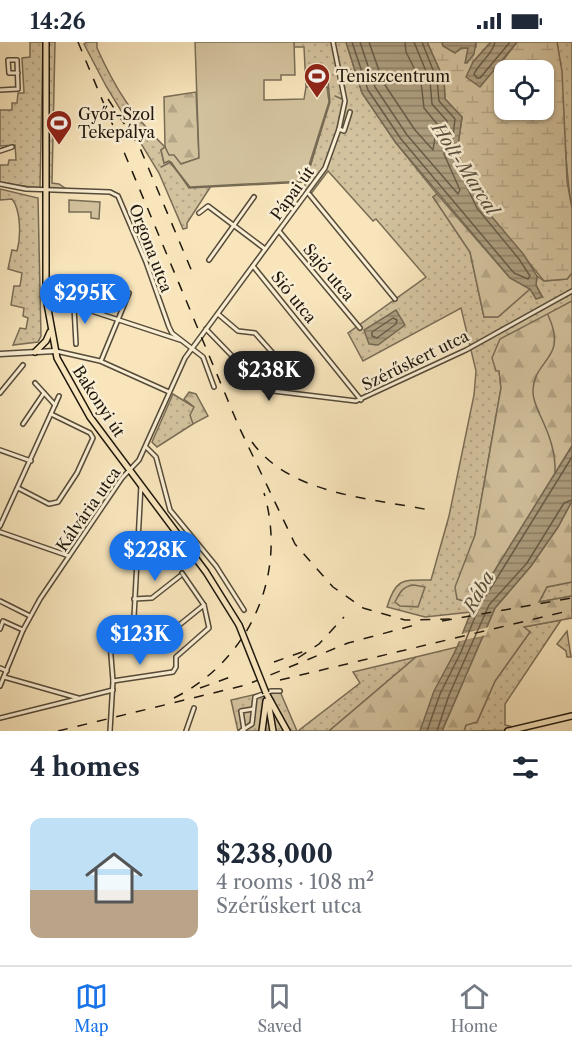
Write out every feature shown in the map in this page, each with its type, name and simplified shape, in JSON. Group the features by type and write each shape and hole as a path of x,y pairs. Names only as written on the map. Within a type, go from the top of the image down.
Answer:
{"main road":[{"name":"Bakonyi út","path":"46,42 46,298 55,351 77,398 210,577 239,625 266,693 273,731"},
{"path":"35,352 50,332"},
{"path":"262,731 266,693"},
{"path":"266,693 287,731"},
{"path":"508,731 572,718"}],"street":[{"name":"Pápai út","path":"200,336 325,168 339,129 345,93 333,42"},
{"path":"0,90 18,89 18,73 17,60 8,60 9,73 18,73"},
{"path":"339,129 344,131 347,127 350,112"},
{"path":"0,151 12,147"},
{"path":"0,184 45,189"},
{"name":"Orgona utca","path":"45,189 110,192 118,196 146,262 169,327 182,340"},
{"path":"308,193 395,299"},
{"path":"208,260 254,197"},
{"path":"199,213 208,206 266,249"},
{"name":"Sajó utca","path":"279,231 360,328"},
{"name":"Sió utca","path":"253,266 361,400"},
{"name":"Szérűskert utca","path":"265,390 349,401 361,400 482,340 572,291"},
{"path":"100,362 129,293"},
{"path":"61,301 117,321 182,340 203,357 214,387"},
{"path":"74,306 76,344"},
{"path":"206,329 265,390 286,375 286,368 255,333 238,331 218,314"},
{"name":"Kálvária utca","path":"0,686 30,616 122,478 131,470 146,447 169,392 200,336"},
{"path":"0,354 55,351 78,354 169,392"},
{"path":"0,393 23,365"},
{"path":"35,383 55,405"},
{"path":"23,424 45,393"},
{"path":"0,526 59,396"},
{"path":"18,488 49,504 57,502 92,443 90,433 51,414"},
{"path":"146,447 156,457 170,510 216,566 244,610"},
{"path":"0,450 31,461"},
{"path":"110,731 113,681 109,631 112,625 132,620 141,483"},
{"path":"139,506 141,501 152,498"},
{"path":"0,532 69,556"},
{"path":"136,566 166,558"},
{"path":"113,681 173,672 177,667 176,657 210,626 204,605 181,574 152,598 134,599"},
{"path":"0,601 30,616"},
{"path":"110,647 162,639 204,605"},
{"path":"0,629 3,621 23,630"},
{"path":"0,668 7,671"},
{"path":"4,677 80,698"},
{"path":"0,718 113,690"},
{"path":"254,708 241,711 242,730 252,724 254,708 255,697 258,693 280,691"},
{"path":"187,731 194,708"}],"green space":[{"path":"30,42 43,42 40,188 0,183 0,165 8,165 9,160 16,160 15,145 0,146 0,110 12,110 12,103 17,103 18,93 24,93 22,58 30,57"},
{"path":"47,42 55,42 52,183 59,184 68,190 46,188"},
{"path":"97,42 97,48 118,89 143,124 165,147 161,150 164,163 169,161 190,187 211,186 187,223 187,228 183,229 159,173 106,86 84,44"},
{"path":"195,42 294,42 295,75 281,75 281,80 264,80 264,100 304,99 306,87 327,87 329,102 304,181 190,187 169,161 164,163 161,150 165,147 169,155 174,155 181,164 199,158"},
{"path":"294,42 346,42 362,93 396,143 437,194 433,197 470,252 484,317 498,317 530,289 542,296 536,285 537,276 544,281 567,279 572,273 572,301 539,319 499,370 501,388 475,535 457,599 474,604 471,612 425,617 387,607 397,586 407,581 431,580 449,516 474,395 476,371 461,308 363,361 348,333 426,277 376,219 373,221 328,171 310,195 304,188 329,102 327,87 306,87 304,47 294,47"},
{"path":"427,42 442,42 443,46 458,51 461,48 468,48 468,50 476,47 476,42 491,42 473,62 504,59 517,42 557,42 562,71 567,181 572,209 572,273 567,279 544,281 482,205 457,152 462,117 445,99 444,80"},
{"path":"557,42 572,42 572,209 567,168"},
{"path":"196,92 199,158 181,164 168,155 165,147 164,97"},
{"path":"0,189 38,198 41,336 38,342 13,345 20,328 26,329 28,318 23,316 24,308 11,305 14,286 20,286 22,273 8,269 12,250 17,251 19,224 15,204 12,199 0,200"},
{"path":"437,194 510,278 530,289 498,317 484,317 470,252 433,197"},
{"path":"69,200 100,202 99,219 91,218 91,212 69,212"},
{"path":"572,301 572,446 474,604 457,599 455,587 475,535 501,388 499,371 496,371 492,358 500,339"},
{"path":"189,392 196,394 208,416 193,424 190,415 194,407 184,399"},
{"path":"173,394 194,407 193,424 157,447 152,442"},
{"path":"572,501 572,582 547,587 539,602 572,596 572,618 524,627 530,632 495,681 477,722 466,725 464,731 442,731 495,608 531,566 558,527"},
{"path":"572,582 572,596 539,602 547,587"},
{"path":"414,585 425,587 418,607 400,606 395,602 402,590"},
{"path":"561,620 505,704 505,725 527,730 464,731 466,725 477,722 495,681 530,632 523,627"},
{"path":"567,631 571,657 567,657 566,651 557,644"},
{"path":"457,647 420,731 329,731 416,657"},
{"path":"416,657 329,731 298,731 360,683 353,672"},
{"path":"279,689 297,731 238,731 231,700"}],"water":[{"path":"346,42 427,42 444,80 445,99 462,117 457,152 467,175 482,205 524,255 537,276 536,285 542,297 536,299 530,289 510,278 396,143 362,93"},
{"path":"442,42 476,42 474,54 465,63 468,48 461,48 455,53 443,46"},
{"path":"491,42 517,42 502,60 494,60 494,70 480,87 466,77 473,62"},
{"path":"396,310 405,325 378,345 369,344 364,330"},
{"name":"Rába","path":"572,446 572,501 558,527 531,566 495,608 442,731 420,731 434,691 456,650 474,604"}],"pier":[{"path":"489,627 486,635 456,642 458,635"}],"waterway":[{"path":"161,167 171,162 189,188 305,182 330,102 327,71"},
{"path":"335,96 342,99"},
{"name":"Holt-Marcal","path":"548,315 555,341 548,358 538,372 533,392 535,404 551,443 555,473"}],"railway":[{"path":"78,42 239,427 295,544 333,587 363,608 405,620 450,619"},
{"path":"108,99 140,148 193,274"},
{"path":"252,442 268,460 309,484 358,497 429,510"},
{"path":"174,698 201,682 224,661 242,638 256,612 266,583 271,554 270,524 264,493"},
{"path":"442,621 572,598"},
{"path":"280,680 572,610"},
{"path":"298,658 319,644 344,617"},
{"path":"58,731 246,685 348,643 415,625"},
{"path":"274,662 305,651"},
{"path":"200,688 236,675"}],"place":[{"name":"Teniszcentrum","path":"317,99"},
{"name":"Győr-Szol Tekepálya","path":"59,146"}]}
